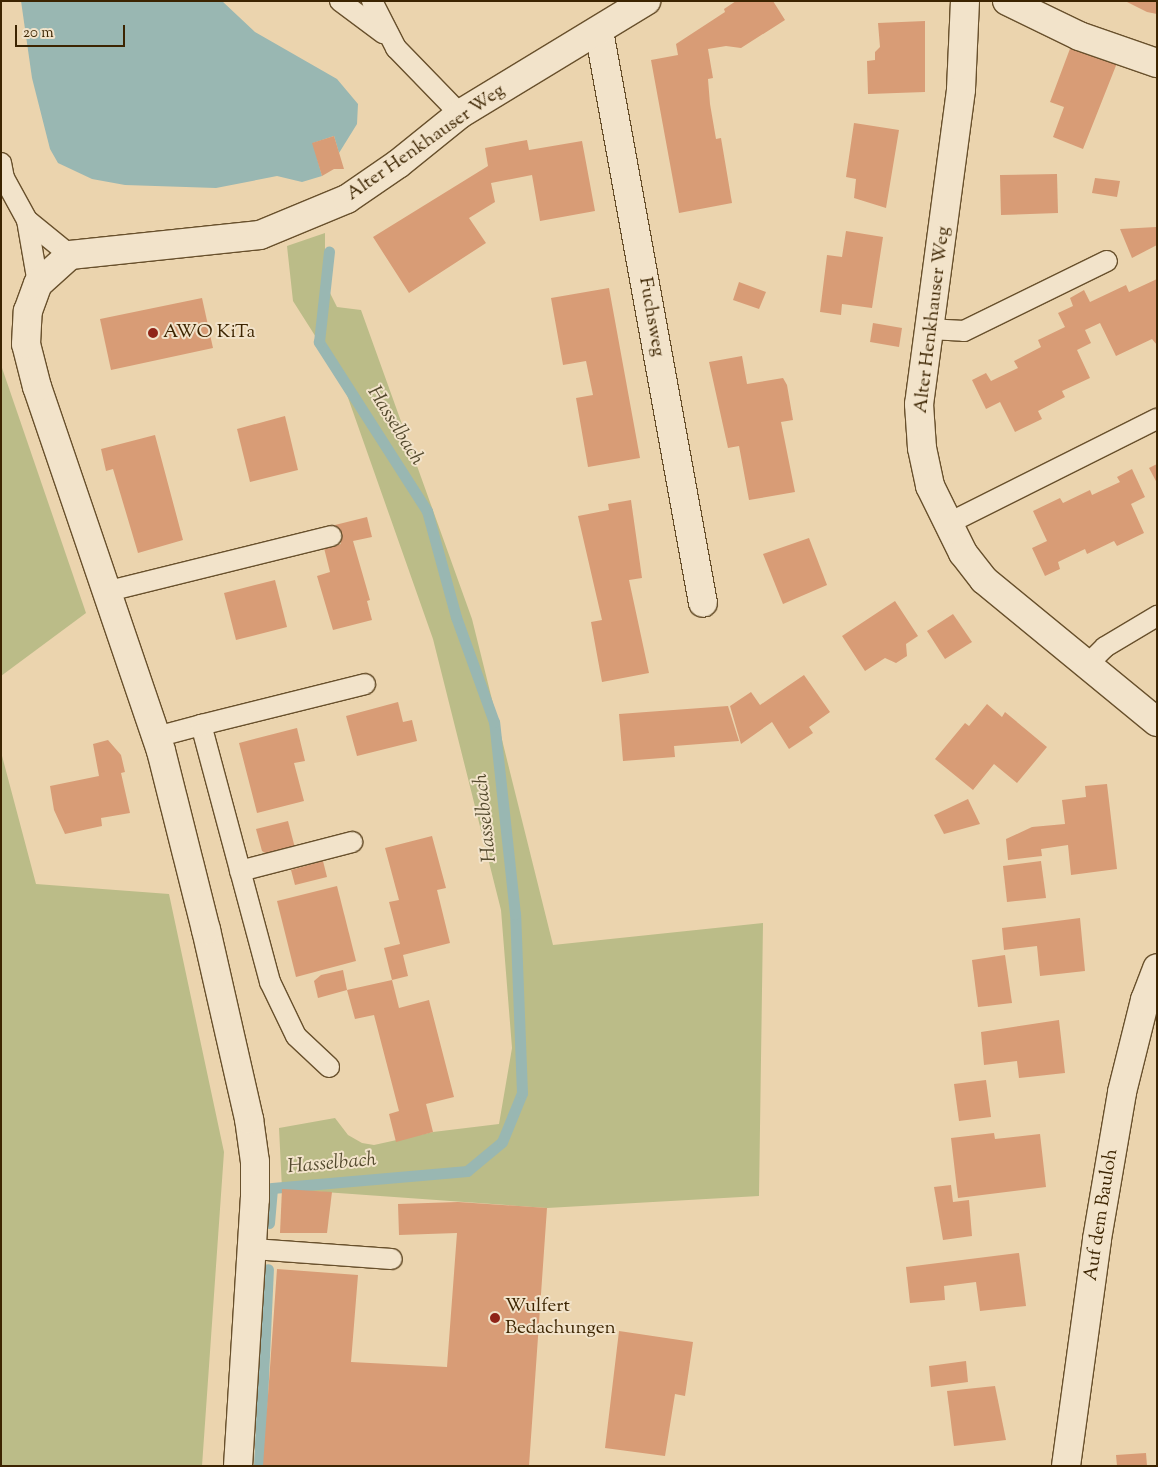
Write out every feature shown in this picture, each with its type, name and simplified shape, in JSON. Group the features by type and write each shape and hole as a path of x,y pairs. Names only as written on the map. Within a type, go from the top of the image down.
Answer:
{"street":[{"name":"Alter Henkhauser Weg","path":"70,255 260,235 347,199 398,164 460,114 646,1"},
{"name":"Alter Henkhauser Weg","path":"965,1 961,90 919,404 922,448 930,486 947,524 984,580 1157,722"},
{"path":"1007,1 1079,36 1157,63"},
{"name":"Fuchsweg","path":"599,31 703,603"},
{"path":"70,255 38,284 28,311 26,344 37,387 109,591 156,737 206,930 249,1119 255,1162 253,1249 238,1466"},
{"name":"Auf dem Bauloh","path":"1066,1466 1097,1239 1122,1092 1145,1000 1157,968"}],"lane":[{"path":"340,1 391,40 460,114"},
{"path":"372,1 391,40"},
{"path":"1,163 4,178 27,220 38,284"},
{"path":"27,220 70,255"},
{"path":"928,328 964,332 1108,261"},
{"path":"947,524 1157,419"},
{"path":"109,591 331,536"},
{"path":"1087,665 1105,647 1157,616"},
{"path":"156,737 365,684"},
{"path":"201,725 270,982 296,1036 329,1067"},
{"path":"240,871 352,842"},
{"path":"253,1249 392,1258"}],"green space":[{"path":"325,233 325,283 337,307 361,310 472,619 553,945 763,923 759,1196 547,1208 282,1189 279,1128 335,1118 348,1135 362,1143 374,1145 433,1132 499,1124 512,1048 501,910 433,639 340,375 293,301 287,246"},
{"path":"1,365 86,613 1,676"},
{"path":"1,752 36,884 169,894 224,1152 202,1466 1,1466"}],"water":[{"path":"21,1 222,1 255,32 337,79 358,104 357,124 339,153 334,136 313,143 322,176 302,182 277,176 216,188 125,185 92,179 58,163 50,149 32,78"}],"building":[{"path":"736,1 773,1 785,20 741,48 726,46 708,49 713,78 708,79 710,104 716,139 721,138 732,203 679,213 651,60 678,55 676,44 725,12 724,9"},
{"path":"1125,1 1157,1 1157,14 1147,12"},
{"path":"925,21 925,92 868,94 867,61 875,60 875,52 880,47 878,23"},
{"path":"1071,46 1117,63 1083,149 1053,137 1064,107 1050,102"},
{"path":"854,123 899,130 886,208 854,198 856,179 846,177"},
{"path":"334,136 344,169 334,169 322,176 312,143"},
{"path":"527,140 529,150 582,141 595,211 540,221 532,175 491,183 495,202 469,218 486,243 409,293 373,237 488,166 485,148"},
{"path":"1057,174 1058,213 1001,215 1000,175"},
{"path":"1095,178 1120,181 1117,197 1092,193"},
{"path":"1156,227 1157,245 1132,258 1120,229"},
{"path":"846,231 883,237 872,308 842,304 841,315 820,312 827,255 842,257"},
{"path":"1157,279 1157,345 1152,339 1116,356 1100,323 1085,330 1091,343 1077,350 1090,378 1062,391 1065,397 1038,411 1042,419 1015,432 1000,402 986,409 972,380 986,373 991,381 1018,368 1014,361 1041,347 1038,340 1065,327 1058,313 1073,306 1070,298 1084,290 1090,302 1126,285 1129,292"},
{"path":"739,282 766,292 759,309 733,300"},
{"path":"609,288 640,458 588,467 576,398 593,395 586,361 563,365 551,298"},
{"name":"AWO KiTa","path":"202,298 213,348 111,370 100,319"},
{"path":"873,323 902,328 899,347 870,342"},
{"path":"742,356 747,384 783,378 787,385 793,420 781,422 795,492 749,500 739,446 728,448 709,362"},
{"path":"285,416 298,470 250,482 237,429"},
{"path":"155,435 183,540 138,553 113,469 106,471 101,449"},
{"path":"1157,464 1157,483 1149,468"},
{"path":"1132,469 1145,497 1131,504 1144,533 1117,546 1114,541 1087,554 1085,549 1058,562 1060,569 1045,576 1032,548 1047,541 1033,511 1060,498 1063,503 1090,490 1092,495 1120,482 1117,477"},
{"path":"631,500 642,578 629,580 649,673 602,682 591,622 602,620 578,516 609,510 608,504"},
{"path":"367,517 372,537 353,541 370,600 367,601 372,620 333,630 317,576 330,572 324,548 341,544 335,525"},
{"path":"809,538 827,585 783,604 763,554"},
{"path":"275,580 287,627 236,640 224,593"},
{"path":"895,601 918,636 906,644 907,656 896,663 885,658 865,671 842,636"},
{"path":"953,614 972,642 945,659 927,631"},
{"path":"804,675 830,712 809,727 813,733 789,749 772,722 741,744 730,706 751,692 760,705"},
{"path":"398,702 403,722 412,720 417,741 357,756 346,716"},
{"path":"987,704 1002,717 1005,712 1047,747 1017,783 994,764 973,790 935,759 965,723 969,726"},
{"path":"728,706 739,741 674,746 675,757 623,761 619,714"},
{"path":"297,728 305,761 294,763 304,801 257,813 239,743"},
{"path":"108,740 121,755 125,772 121,773 130,813 101,818 102,826 65,834 54,810 50,786 99,776 93,744"},
{"path":"1107,784 1117,869 1071,875 1068,845 1041,849 1042,856 1008,860 1006,839 1032,827 1065,824 1062,800 1086,797 1085,786"},
{"path":"968,799 980,824 944,834 934,815"},
{"path":"288,821 295,848 268,855 262,851 256,829"},
{"path":"432,836 446,888 437,890 450,943 403,955 408,976 392,980 384,948 400,944 389,902 399,900 385,848"},
{"path":"323,861 327,877 295,885 291,870"},
{"path":"1041,861 1046,898 1007,902 1003,866"},
{"path":"337,886 356,961 296,977 277,901"},
{"path":"1080,918 1085,971 1040,976 1037,946 1004,950 1002,928"},
{"path":"1005,955 1012,1003 978,1007 972,960"},
{"path":"343,970 347,990 318,998 314,981 321,975"},
{"path":"392,980 399,1008 429,1000 454,1097 426,1104 433,1132 396,1142 389,1114 399,1111 374,1015 355,1019 347,990"},
{"path":"1059,1020 1065,1073 1019,1078 1017,1061 984,1065 981,1032"},
{"path":"986,1080 991,1117 959,1121 954,1084"},
{"path":"994,1133 995,1139 1040,1134 1046,1187 958,1198 951,1138"},
{"path":"951,1185 953,1202 969,1200 972,1236 943,1240 934,1187"},
{"path":"282,1189 332,1192 327,1233 280,1233"},
{"name":"Wulfert Bedachungen","path":"458,1202 547,1208 529,1466 263,1466 277,1269 358,1275 351,1362 447,1367 457,1233 399,1235 398,1204"},
{"path":"1019,1253 1026,1306 980,1311 976,1282 944,1286 945,1300 910,1303 906,1267"},
{"path":"619,1331 693,1342 685,1396 675,1394 665,1456 605,1448"},
{"path":"966,1361 968,1382 931,1387 929,1366"},
{"path":"995,1386 1006,1440 954,1446 947,1391"},
{"path":"1146,1453 1147,1466 1117,1466 1116,1455"}],"waterway":[{"name":"Hasselbach","path":"269,1223 272,1188 467,1171 502,1142 522,1093 515,914 494,722 456,617 427,511 319,342 329,252"},
{"name":"Hasselbach","path":"259,1466 268,1269"}],"place":[{"name":"AWO KiTa","path":"153,333"},
{"name":"Wulfert Bedachungen","path":"495,1318"}]}
